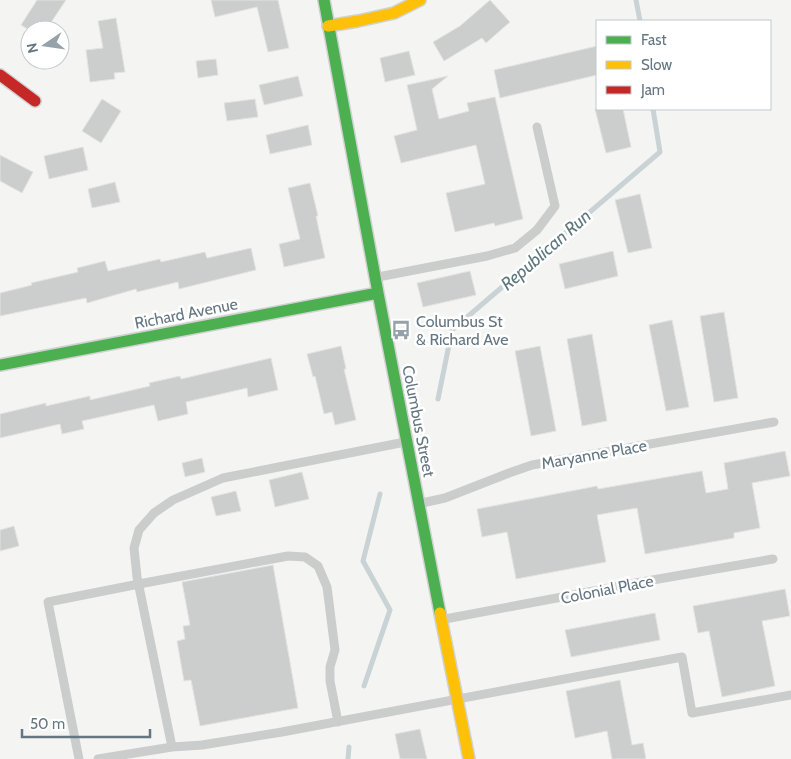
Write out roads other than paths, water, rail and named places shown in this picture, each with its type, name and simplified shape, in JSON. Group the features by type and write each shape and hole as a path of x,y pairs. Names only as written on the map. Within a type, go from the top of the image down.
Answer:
{"main road":[{"name":"Columbus Street","path":"324,0 358,177 375,278 469,759"},
{"path":"328,26 394,13 420,0"},
{"path":"0,75 35,101"},
{"name":"Richard Avenue","path":"0,365 378,293"}],"lane":[{"path":"375,278 488,256 515,248 537,230 555,206 537,127"},
{"name":"Maryanne Place","path":"419,503 445,498 532,465 774,422"},
{"path":"172,747 139,584 134,548 139,530 154,513 174,500 223,478 407,442"},
{"path":"80,759 48,602 288,556 305,557 318,566 327,587 335,650 330,666 330,681 338,722"},
{"name":"Colonial Place","path":"442,620 773,558"},
{"path":"98,759 282,732 682,657 692,713 791,695"}],"waterway":[{"name":"Republican Run","path":"636,0 640,20"},
{"name":"Republican Run","path":"438,399 452,330 660,152 653,110"},
{"name":"Republican Run","path":"364,686 390,610 363,561 380,494"},
{"name":"Republican Run","path":"348,759 349,747"}],"place":[{"name":"Columbus St & Richard Ave","path":"401,330"}]}
